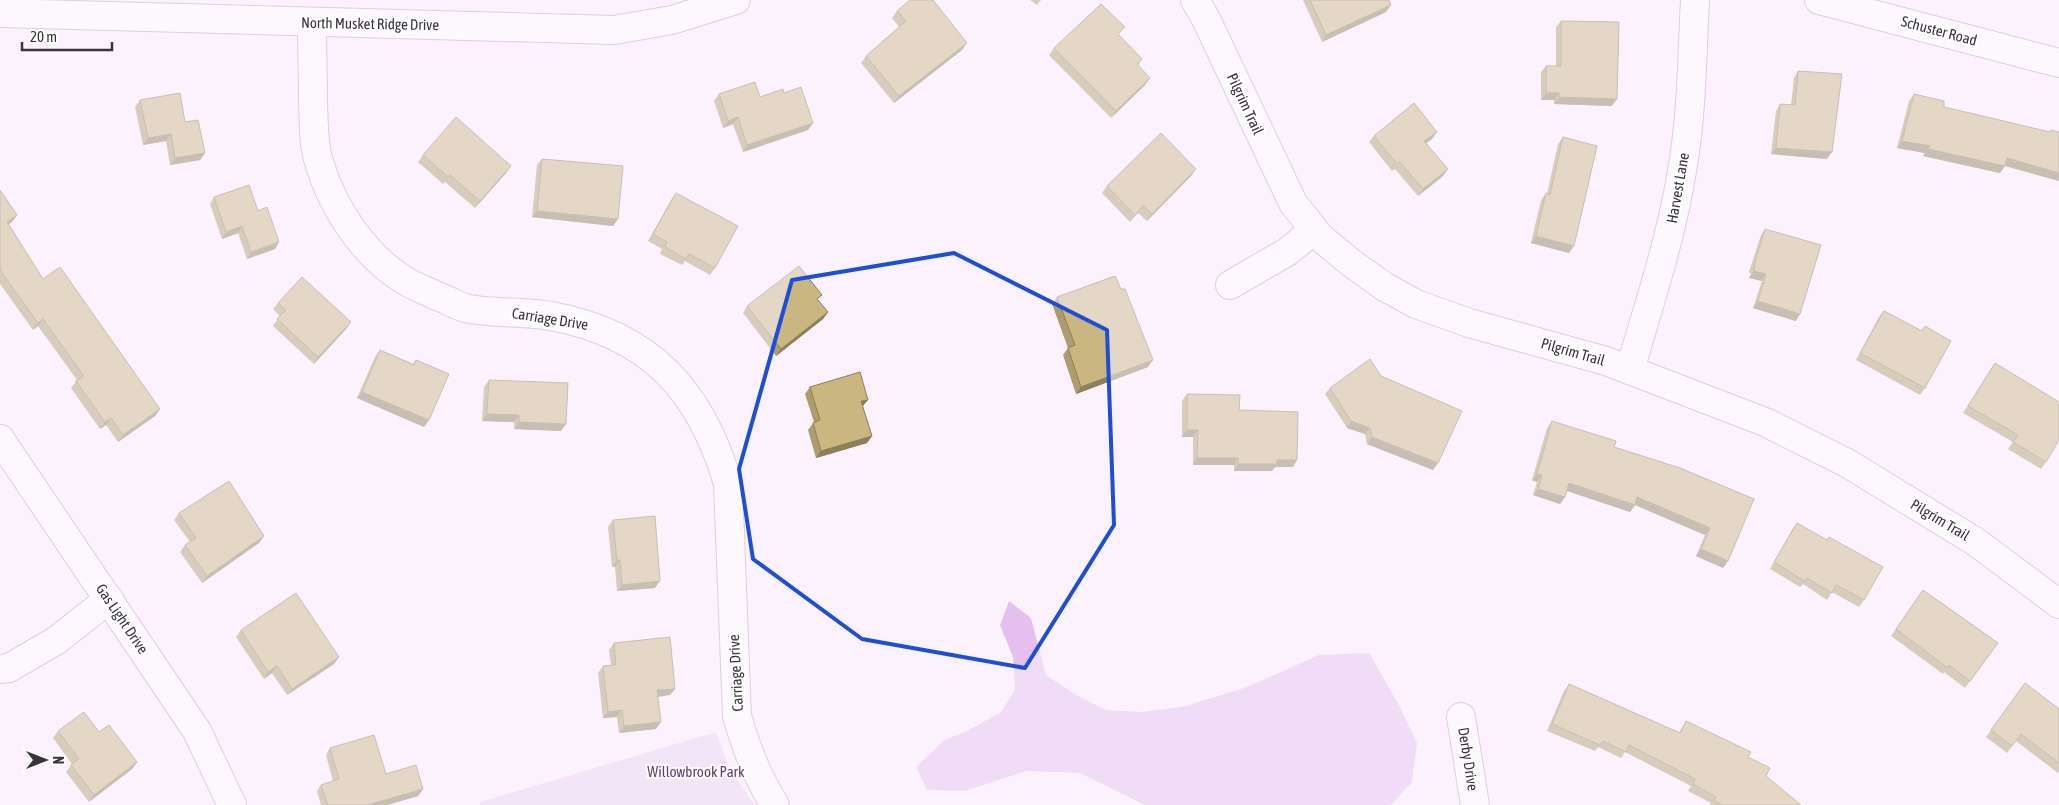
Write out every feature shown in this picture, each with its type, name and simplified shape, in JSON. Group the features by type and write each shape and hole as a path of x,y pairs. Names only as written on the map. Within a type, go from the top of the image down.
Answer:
{"street":[{"name":"North Musket Ridge Drive","path":"0,13 614,30 672,20 736,0"},
{"name":"Pilgrim Trail","path":"1195,0 1206,19 1293,203 1314,230 1357,267 1385,287 1416,304 1469,323 1606,361 1765,422 1847,463 1976,542 2059,604"},
{"name":"Harvest Lane","path":"1630,370 1672,224 1682,169 1688,115 1695,0"},
{"name":"Schuster Road","path":"1819,0 2059,63"},
{"name":"Carriage Drive","path":"312,23 314,135 318,161 333,200 359,238 377,259 412,284 465,308 550,316 593,326 645,352 675,380 690,398 715,445 728,484 737,716 746,747 759,778 775,805"},
{"path":"1230,285 1287,252 1314,230"},
{"name":"Gas Light Drive","path":"0,439 197,731 232,805"},
{"path":"0,669 9,668 57,640 109,599"},
{"name":"Derby Drive","path":"1461,717 1478,804"}],"highlighted area":[{"path":"954,253 1107,330 1114,525 1025,668 862,639 753,559 739,469 792,280"}],"green space":[{"name":"Willowbrook Park","path":"716,732 730,770 755,805 480,805 480,802"}],"shaded area":[{"path":"1009,601 1031,618 1046,675 1076,695 1106,710 1141,712 1182,707 1247,687 1319,655 1369,653 1398,703 1417,743 1412,782 1391,805 1145,805 1080,773 1026,771 965,791 927,790 916,767 944,740 965,732 1001,712 1015,690 1013,657 1000,625"}],"building":[{"path":"910,0 933,0 967,43 899,96 866,56 906,21 897,11"},
{"path":"1310,0 1389,0 1391,5 1326,35"},
{"path":"1101,4 1125,27 1118,34 1142,59 1137,64 1150,78 1116,111 1054,48"},
{"path":"1561,21 1619,22 1617,99 1559,97 1559,93 1546,93 1546,66 1561,66"},
{"path":"1798,71 1842,74 1832,152 1776,148 1780,104 1795,105"},
{"path":"755,82 760,97 783,89 784,93 801,87 813,123 747,145 738,117 728,121 719,94"},
{"path":"180,93 185,122 198,120 205,153 175,158 171,134 148,138 140,100"},
{"path":"1914,94 1944,101 1944,107 2050,132 2051,130 2059,132 2059,173 2007,158 2005,166 1928,149 1930,146 1902,141"},
{"path":"1414,103 1437,132 1424,141 1448,169 1423,189 1400,162 1397,164 1374,136"},
{"path":"456,117 511,166 480,201 423,155"},
{"path":"1161,133 1196,169 1152,214 1143,206 1135,215 1107,186"},
{"path":"1563,137 1597,146 1574,246 1536,236 1546,193 1550,195"},
{"path":"542,159 623,166 618,219 537,211"},
{"path":"249,185 258,211 267,207 279,242 251,252 242,226 226,232 214,197"},
{"path":"0,190 17,215 7,222 43,279 60,267 160,409 123,435 111,418 105,422 76,381 84,376 43,319 38,323 0,270"},
{"path":"676,193 738,226 715,268 689,254 686,259 665,247 667,242 653,234"},
{"path":"1765,229 1821,245 1800,314 1758,301 1766,274 1754,271 1754,266"},
{"path":"799,266 822,295 817,299 828,312 781,349 747,306"},
{"path":"1115,276 1121,289 1125,289 1153,360 1081,387 1068,348 1075,345 1057,297"},
{"path":"302,277 351,322 318,357 277,319 286,310 278,303"},
{"path":"1884,311 1922,331 1925,326 1951,341 1925,388 1860,353"},
{"path":"380,350 414,365 416,360 449,374 429,420 362,392"},
{"path":"1370,359 1381,376 1462,411 1438,463 1372,437 1370,428 1351,421 1330,388"},
{"path":"1995,363 2059,402 2059,440 2046,462 2013,442 2018,435 1968,406"},
{"path":"860,372 868,400 861,401 872,436 821,451 813,423 820,420 810,387"},
{"path":"489,380 568,383 566,424 519,422 519,415 487,414"},
{"path":"1187,394 1240,395 1239,410 1298,412 1297,460 1277,460 1277,464 1238,464 1238,458 1197,458 1198,430 1187,430"},
{"path":"1552,421 1616,441 1614,447 1680,468 1754,499 1728,561 1701,549 1710,528 1637,497 1635,505 1569,483 1565,497 1538,489 1542,475 1537,474"},
{"path":"229,481 264,536 207,576 185,545 196,538 179,513"},
{"path":"655,516 660,581 622,585 620,560 617,560 613,520"},
{"path":"1797,523 1827,540 1829,537 1883,567 1864,600 1836,585 1832,593 1807,578 1804,581 1774,562"},
{"path":"1923,590 1998,643 1970,681 1949,665 1948,668 1896,629"},
{"path":"296,593 339,657 292,689 277,666 268,672 241,630"},
{"path":"670,637 675,689 657,690 661,722 624,726 622,710 608,712 603,666 616,665 614,643"},
{"path":"2025,683 2059,709 2059,763 2021,734 2012,746 1991,730"},
{"path":"1569,684 1680,733 1686,721 1751,752 1748,757 1770,768 1766,776 1801,805 1723,805 1714,801 1716,797 1693,784 1695,779 1629,745 1626,752 1603,741 1600,745 1552,724"},
{"path":"84,712 99,732 109,725 137,762 94,795 71,765 79,759 58,731"},
{"path":"374,735 386,774 416,765 423,789 368,805 328,805 321,785 339,779 330,748"}]}
